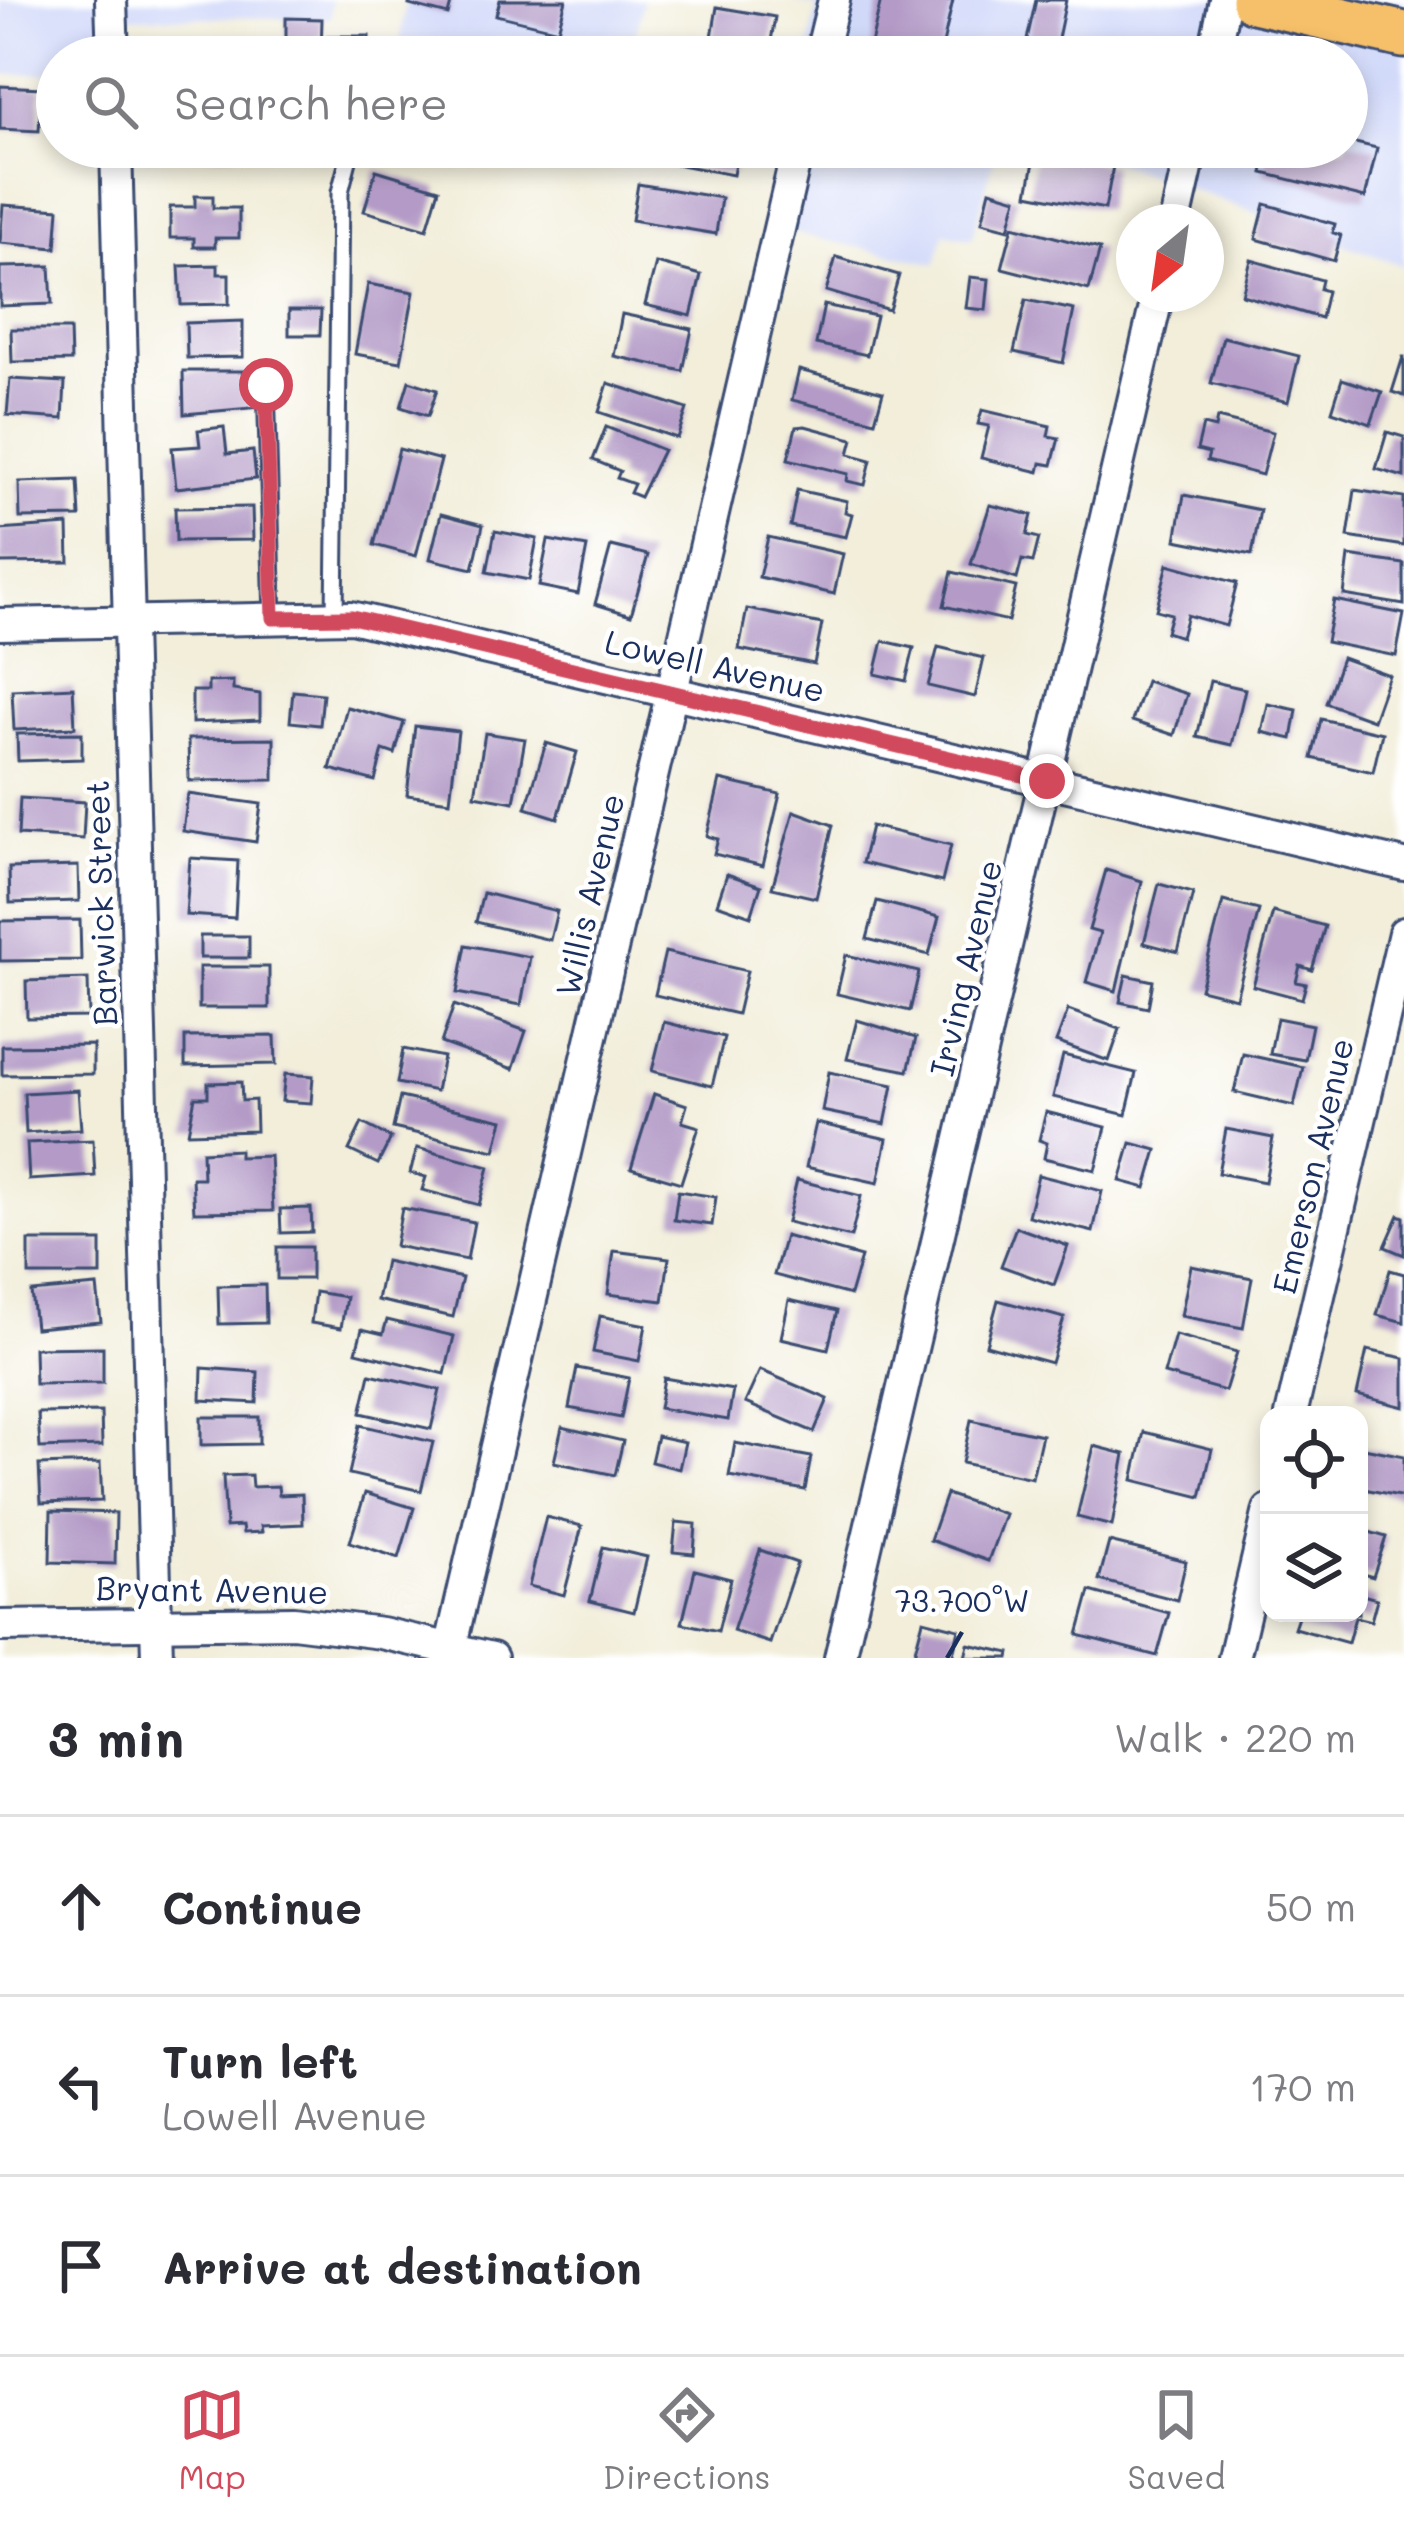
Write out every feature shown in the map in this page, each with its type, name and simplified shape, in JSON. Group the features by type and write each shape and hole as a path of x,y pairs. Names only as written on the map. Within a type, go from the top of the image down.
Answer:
{"main road":[{"path":"1255,0 1404,35"}],"street":[{"path":"111,0 112,36"},
{"path":"825,36 834,0"},
{"path":"1217,36 1225,0"},
{"name":"Barwick Street","path":"117,168 157,1658"},
{"name":"Willis Avenue","path":"449,1654 793,168"},
{"path":"1179,204 1187,168"},
{"name":"Irving Avenue","path":"840,1658 1155,312"},
{"name":"Lowell Avenue","path":"0,624 335,616 1404,865"},
{"name":"Emerson Avenue","path":"1293,1406 1404,933"},
{"path":"1234,1658 1268,1514"},
{"name":"Bryant Avenue","path":"0,1626 293,1622 381,1633 449,1654 492,1658"}],"lane":[{"path":"335,616 340,192 346,168"},
{"path":"266,385 273,618"}],"shaded area":[{"path":"0,0 331,0 330,18 118,17 118,36 36,36 36,74 0,75"},
{"path":"406,0 643,0 635,36 401,36"},
{"path":"789,0 1404,0 1404,266 1131,168 1368,168 1368,36 811,36 817,7"},
{"path":"784,168 991,168 972,239 944,233 936,264 771,228"}],"building":[{"path":"410,0 452,0 448,15 409,5"},
{"path":"500,0 566,0 558,30 496,15"},
{"path":"881,0 953,0 945,36 873,36"},
{"path":"1036,0 1066,0 1058,36 1028,36"},
{"path":"717,7 775,17 772,36 712,36"},
{"path":"286,18 322,19 322,36 286,36"},
{"path":"0,86 36,88 36,131 0,129"},
{"path":"1368,146 1377,148 1365,198 1263,173 1264,168 1368,168"},
{"path":"696,168 734,168 733,175"},
{"path":"1033,168 1113,168 1105,209 1028,194"},
{"path":"376,170 439,189 427,229 364,211"},
{"path":"638,184 721,198 716,234 632,220"},
{"path":"990,190 1017,198 1009,229 982,222"},
{"path":"195,196 213,196 213,208 239,208 239,238 215,238 215,247 194,247 194,238 170,238 170,207 195,207"},
{"path":"1265,204 1335,224 1333,233 1341,235 1334,261 1256,239"},
{"path":"3,205 59,209 56,248 0,243"},
{"path":"1013,226 1100,249 1089,290 1002,268"},
{"path":"836,257 899,275 889,310 826,291"},
{"path":"1251,260 1322,280 1320,289 1327,291 1321,318 1242,295"},
{"path":"656,263 701,275 691,316 645,305"},
{"path":"218,265 218,274 229,274 229,304 181,305 179,266"},
{"path":"50,266 52,304 0,306 0,267"},
{"path":"970,277 989,279 986,310 966,308"},
{"path":"368,284 414,292 401,362 355,354"},
{"path":"1026,300 1074,310 1063,363 1014,352"},
{"path":"824,305 876,316 867,355 816,344"},
{"path":"289,310 321,310 320,335 289,335"},
{"path":"622,314 692,329 683,371 614,356"},
{"path":"243,321 243,357 187,358 186,323"},
{"path":"11,329 70,329 71,361 12,362"},
{"path":"1223,337 1299,356 1288,402 1211,383"},
{"path":"1404,357 1404,396 1392,392"},
{"path":"799,370 883,392 875,421 792,400"},
{"path":"183,371 261,371 262,407 184,414"},
{"path":"10,379 65,382 63,419 7,415"},
{"path":"1342,379 1382,392 1371,424 1332,411"},
{"path":"409,381 437,390 428,416 401,407"},
{"path":"608,383 687,409 677,438 599,412"},
{"path":"982,410 1050,426 1048,436 1059,438 1052,465 1041,463 1039,472 981,458 989,426 978,424"},
{"path":"1217,418 1273,432 1262,475 1207,461 1209,453 1197,450 1203,425 1215,428"},
{"path":"224,427 227,454 253,451 256,479 176,488 172,448 200,446 198,430"},
{"path":"606,427 663,450 640,497 630,493 634,484 617,478 620,471 593,460"},
{"path":"796,427 853,439 849,454 871,460 865,485 847,481 848,474 788,459"},
{"path":"1387,432 1404,437 1404,477 1376,469"},
{"path":"399,449 441,460 416,556 374,545"},
{"path":"78,480 80,517 20,518 19,482"},
{"path":"797,490 847,501 845,512 852,514 846,537 790,526"},
{"path":"1355,490 1404,498 1404,546 1348,537"},
{"path":"1184,495 1260,510 1252,555 1176,540"},
{"path":"990,505 1032,515 1027,535 1039,538 1033,562 1022,560 1017,579 971,564"},
{"path":"252,507 253,540 176,541 175,508"},
{"path":"441,514 483,525 473,569 430,559"},
{"path":"68,525 69,562 0,563 0,530"},
{"path":"495,531 537,539 529,580 487,572"},
{"path":"768,537 843,554 834,594 759,577"},
{"path":"548,540 587,547 578,594 539,586"},
{"path":"611,546 648,555 631,615 595,604"},
{"path":"1349,556 1404,564 1404,605 1344,595"},
{"path":"1168,564 1237,583 1226,626 1187,615 1181,637 1166,632 1171,614 1156,610"},
{"path":"952,572 1016,587 1008,621 944,606"},
{"path":"1334,600 1404,614 1396,656 1326,642"},
{"path":"747,609 822,624 814,664 739,649"},
{"path":"883,641 914,648 906,681 875,674"},
{"path":"938,647 984,658 975,697 928,686"},
{"path":"1342,658 1389,675 1373,720 1326,703"},
{"path":"233,681 233,690 260,694 260,720 192,723 192,691 208,691 208,682"},
{"path":"1146,681 1187,694 1174,735 1132,721"},
{"path":"1210,681 1245,689 1232,745 1197,737"},
{"path":"73,687 75,727 14,730 12,690"},
{"path":"293,691 323,694 320,725 290,722"},
{"path":"1268,704 1297,710 1292,739 1262,732"},
{"path":"347,707 404,722 395,754 383,750 375,781 330,769"},
{"path":"1321,719 1382,733 1373,772 1312,758"},
{"path":"415,726 458,731 450,801 407,795"},
{"path":"82,733 82,759 18,761 17,734"},
{"path":"485,733 525,739 514,802 475,795"},
{"path":"274,738 274,780 189,781 188,739"},
{"path":"546,743 577,752 558,818 526,808"},
{"path":"720,780 780,794 763,866 714,854 718,839 707,836"},
{"path":"188,794 261,804 256,842 183,831"},
{"path":"20,798 85,802 83,839 18,835"},
{"path":"794,811 833,825 816,898 772,888"},
{"path":"871,826 951,845 942,882 862,863"},
{"path":"190,858 238,861 235,918 186,915"},
{"path":"78,866 79,901 10,903 9,868"},
{"path":"1106,870 1142,881 1116,991 1086,982 1100,933 1089,930"},
{"path":"727,874 761,886 751,916 717,904"},
{"path":"1159,884 1193,893 1178,952 1144,943"},
{"path":"483,893 557,911 550,940 476,922"},
{"path":"877,901 939,917 929,955 867,939"},
{"path":"1223,901 1259,910 1236,998 1200,989"},
{"path":"1273,912 1325,926 1312,970 1300,966 1296,982 1306,984 1302,999 1253,986"},
{"path":"80,920 81,960 0,961 0,921"},
{"path":"200,936 249,936 249,958 200,958"},
{"path":"466,945 530,957 521,1005 457,993"},
{"path":"665,952 747,971 737,1014 655,995"},
{"path":"846,955 919,972 910,1011 837,994"},
{"path":"199,967 269,967 269,1008 199,1008"},
{"path":"1126,975 1153,981 1148,1008 1120,1002"},
{"path":"88,979 89,1017 27,1018 26,981"},
{"path":"454,1005 526,1031 513,1069 441,1043"},
{"path":"1068,1010 1120,1029 1109,1061 1056,1042"},
{"path":"1277,1018 1312,1025 1305,1060 1270,1054"},
{"path":"857,1020 916,1038 908,1071 847,1059"},
{"path":"664,1022 724,1037 712,1086 652,1071"},
{"path":"275,1036 276,1064 185,1066 185,1037"},
{"path":"93,1045 93,1074 2,1075 2,1046"},
{"path":"403,1049 443,1057 436,1091 397,1083"},
{"path":"1243,1054 1303,1067 1294,1106 1234,1092"},
{"path":"1063,1055 1136,1073 1126,1115 1053,1097"},
{"path":"829,1072 893,1085 885,1124 822,1111"},
{"path":"285,1074 313,1076 311,1103 282,1101"},
{"path":"241,1082 242,1101 255,1100 256,1131 188,1133 195,1097 208,1097 208,1083"},
{"path":"78,1090 81,1129 26,1133 24,1093"},
{"path":"654,1094 687,1105 682,1122 699,1127 681,1183 631,1168"},
{"path":"400,1097 503,1120 495,1151 393,1128"},
{"path":"1046,1112 1106,1127 1095,1170 1044,1158 1047,1143 1039,1140"},
{"path":"362,1123 391,1138 378,1164 349,1150"},
{"path":"816,1123 887,1139 878,1183 806,1167"},
{"path":"1226,1129 1273,1138 1265,1182 1218,1173"},
{"path":"93,1140 95,1176 29,1180 27,1143"},
{"path":"1131,1143 1157,1150 1146,1188 1120,1181"},
{"path":"417,1148 489,1167 479,1205 422,1190 426,1177 410,1173"},
{"path":"239,1150 239,1157 270,1156 273,1211 194,1212 192,1178 203,1178 202,1152"},
{"path":"1038,1175 1102,1191 1093,1232 1028,1216"},
{"path":"797,1180 861,1196 851,1237 787,1222"},
{"path":"678,1191 716,1197 712,1225 674,1220"},
{"path":"311,1208 312,1232 281,1233 280,1209"},
{"path":"402,1208 474,1222 467,1260 395,1246"},
{"path":"1399,1215 1404,1217 1404,1255 1385,1247"},
{"path":"1016,1227 1068,1246 1054,1285 1001,1266"},
{"path":"785,1236 861,1257 850,1295 774,1275"},
{"path":"29,1241 101,1241 101,1275 29,1275"},
{"path":"277,1247 311,1247 311,1279 277,1279"},
{"path":"614,1251 669,1258 663,1301 608,1294"},
{"path":"385,1261 462,1278 453,1317 377,1300"},
{"path":"1191,1266 1252,1278 1243,1328 1181,1316"},
{"path":"1390,1270 1404,1274 1404,1322 1377,1315"},
{"path":"265,1285 266,1323 219,1324 218,1286"},
{"path":"97,1286 101,1322 35,1328 31,1292"},
{"path":"315,1292 346,1297 341,1328 311,1323"},
{"path":"789,1300 837,1311 828,1349 781,1338"},
{"path":"998,1300 1064,1318 1051,1363 986,1345"},
{"path":"600,1316 646,1325 639,1361 593,1352"},
{"path":"387,1320 454,1336 445,1374 356,1352 362,1329 383,1334"},
{"path":"1175,1335 1237,1352 1225,1391 1164,1374"},
{"path":"103,1347 103,1383 35,1384 34,1348"},
{"path":"1367,1350 1404,1358 1404,1407 1357,1395"},
{"path":"202,1368 258,1372 257,1403 201,1400"},
{"path":"577,1368 629,1378 621,1418 569,1408"},
{"path":"760,1370 828,1399 814,1432 745,1403"},
{"path":"370,1374 440,1390 431,1429 361,1413"},
{"path":"664,1378 733,1390 728,1420 659,1408"},
{"path":"101,1412 102,1446 40,1448 38,1413"},
{"path":"201,1417 259,1417 259,1444 201,1445"},
{"path":"971,1420 1042,1435 1032,1478 962,1463"},
{"path":"360,1425 433,1442 421,1491 349,1474"},
{"path":"562,1427 623,1441 615,1475 554,1462"},
{"path":"1144,1432 1212,1449 1201,1497 1133,1480"},
{"path":"657,1436 685,1442 679,1469 651,1462"},
{"path":"735,1443 811,1457 805,1490 729,1476"},
{"path":"1094,1446 1125,1454 1112,1526 1077,1517"},
{"path":"1368,1449 1404,1456 1404,1497 1368,1490"},
{"path":"100,1463 102,1501 41,1503 39,1465"},
{"path":"251,1475 252,1487 278,1486 279,1495 302,1494 303,1524 261,1526 262,1532 243,1533 242,1526 226,1527 223,1476"},
{"path":"365,1493 414,1508 399,1558 350,1542"},
{"path":"946,1494 1005,1514 988,1561 930,1540"},
{"path":"51,1511 116,1513 115,1564 50,1562"},
{"path":"546,1517 582,1526 564,1595 529,1586"},
{"path":"676,1522 696,1524 694,1554 673,1552"},
{"path":"1368,1532 1386,1537 1373,1577 1368,1576"},
{"path":"1109,1542 1186,1561 1177,1600 1099,1580"},
{"path":"603,1547 647,1557 634,1612 590,1601"},
{"path":"760,1550 797,1563 770,1643 733,1631"},
{"path":"695,1570 731,1579 718,1631 682,1623"},
{"path":"1090,1591 1169,1613 1157,1656 1078,1635"},
{"path":"1368,1596 1377,1599 1368,1620"},
{"path":"923,1620 959,1629 952,1658 913,1658"},
{"path":"1296,1622 1354,1622 1348,1643 1294,1628"},
{"path":"968,1644 1010,1653 1009,1658 965,1658"}],"route":[{"path":"266,385 273,618 352,617 1047,781"}]}
